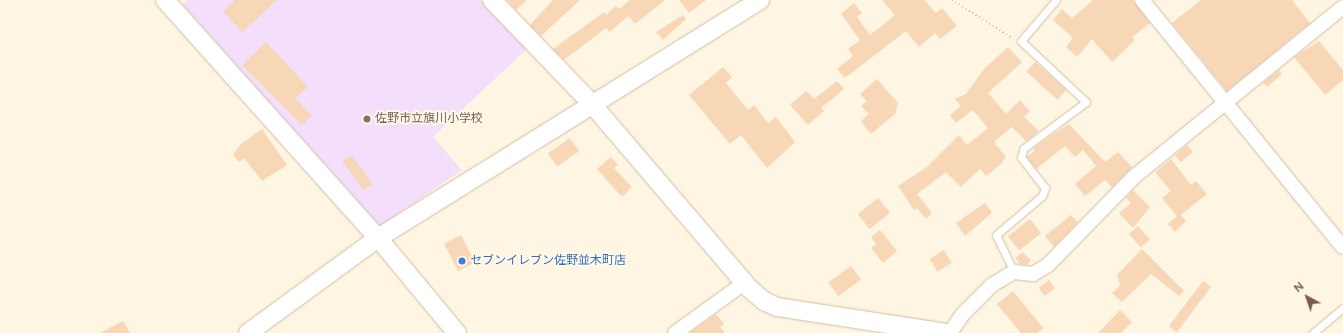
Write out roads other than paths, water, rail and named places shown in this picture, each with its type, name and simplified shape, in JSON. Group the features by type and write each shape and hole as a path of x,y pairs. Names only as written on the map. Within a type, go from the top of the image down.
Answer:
{"street":[{"path":"165,0 378,238 457,333"},
{"path":"492,0 591,103 744,283 764,301 777,307 947,333"},
{"path":"248,333 378,238 591,103 760,0"},
{"path":"1142,0 1343,247"},
{"path":"950,333 962,315 992,285 1014,272 1033,274 1048,265 1136,176 1343,7"},
{"path":"675,333 744,283"}],"lane":[{"path":"1014,272 996,235 1042,196 1045,188 1021,157 1024,148 1086,102 1020,41 1056,0"},
{"path":"1313,333 1343,308"}],"place":[{"name":"佐野市立旗川小学校","path":"367,119"},
{"name":"セブンイレブン佐野並木町店","path":"462,261"}]}
